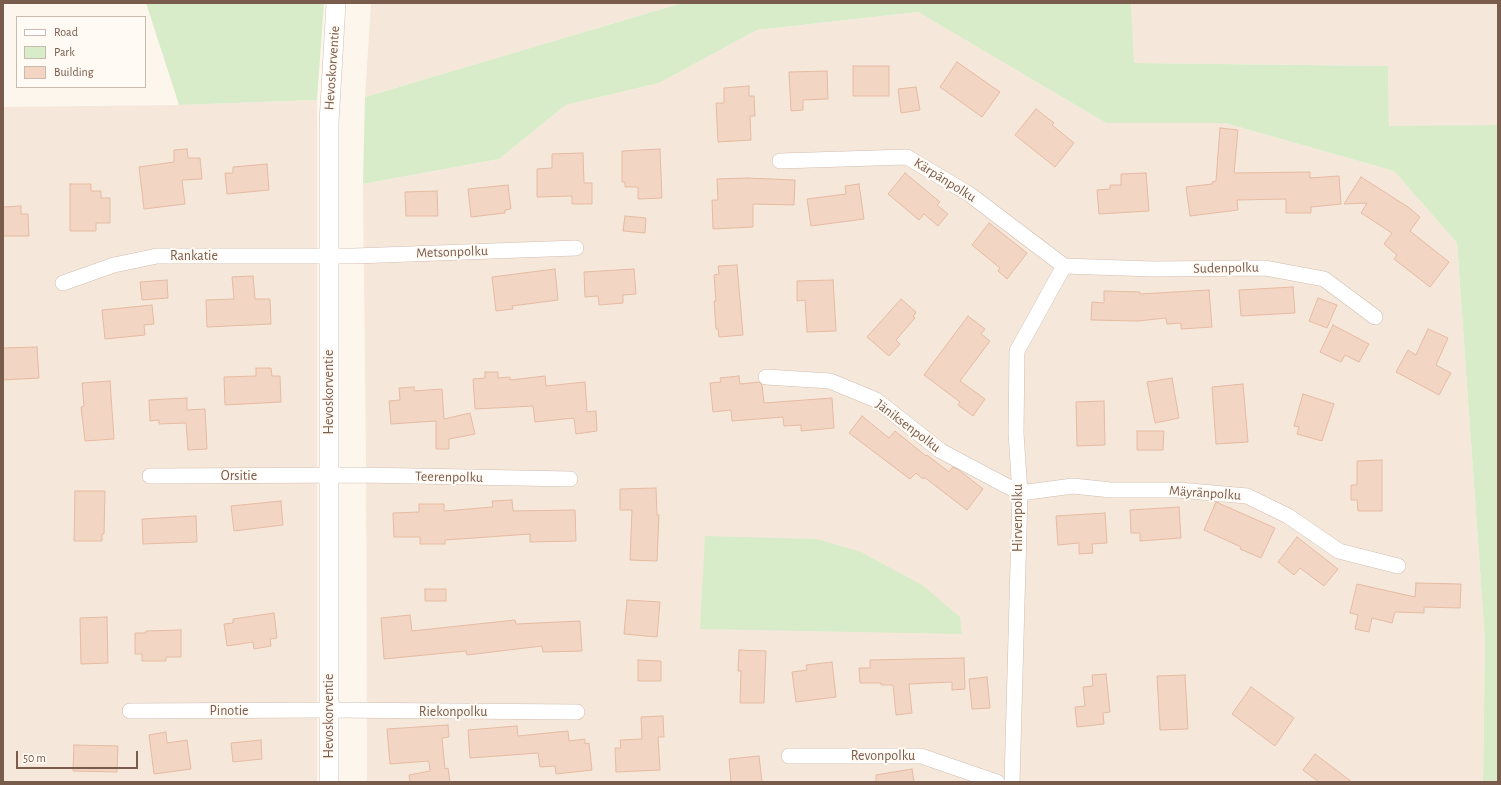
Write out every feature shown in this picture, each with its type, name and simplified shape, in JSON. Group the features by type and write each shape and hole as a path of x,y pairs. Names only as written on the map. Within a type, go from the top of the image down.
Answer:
{"street":[{"name":"Hevoskorventie","path":"329,782 329,123 336,3"},
{"name":"Kärpänpolku","path":"780,161 907,156 969,194 1064,266"},
{"name":"Metsonpolku","path":"328,256 576,248"},
{"name":"Rankatie","path":"63,283 114,265 157,256 328,256"},
{"name":"Sudenpolku","path":"1064,266 1153,269 1265,268 1324,279 1375,317"},
{"name":"Hirvenpolku","path":"1012,782 1020,493 1016,433 1018,351 1064,266"},
{"name":"Jäniksenpolku","path":"766,377 830,381 876,400 941,451 1020,493"},
{"name":"Orsitie","path":"150,476 329,476"},
{"name":"Teerenpolku","path":"329,476 570,479"},
{"name":"Mäyränpolku","path":"1020,493 1072,486 1111,490 1178,490 1247,496 1288,516 1339,551 1398,566"},
{"name":"Pinotie","path":"130,711 328,710"},
{"name":"Riekonpolku","path":"328,710 577,712"},
{"name":"Revonpolku","path":"788,756 921,756 997,782"}],"shaded area":[{"path":"371,3 682,3 365,97"},
{"path":"1131,3 1498,3 1498,125 1389,127 1388,66 1133,63"},
{"path":"918,12 1106,123 1225,123 1394,171 1457,243 1485,641 1483,782 367,782 363,184 499,159 566,105 659,83 757,30"},
{"path":"317,100 317,782 3,782 3,107 179,105"}],"green space":[{"path":"146,3 324,3 317,100 179,105"},
{"path":"682,3 1131,3 1134,63 1388,66 1389,126 1498,125 1498,782 1483,782 1485,641 1457,243 1394,171 1225,123 1106,123 918,12 757,30 659,83 566,105 499,159 363,184 365,97"},
{"path":"705,536 817,539 861,552 922,585 960,617 962,634 700,629"}],"building":[{"path":"957,62 1000,92 982,117 940,87"},
{"path":"853,66 889,66 889,96 853,96"},
{"path":"827,71 828,99 803,100 803,110 791,111 789,72"},
{"path":"749,86 749,96 754,96 755,116 750,116 751,140 718,142 716,103 724,103 724,88"},
{"path":"916,87 920,110 901,113 898,89"},
{"path":"1036,109 1054,123 1052,125 1074,143 1055,167 1015,135"},
{"path":"1220,128 1238,130 1234,173 1310,172 1310,178 1339,176 1341,204 1311,207 1311,213 1286,213 1286,199 1237,200 1238,210 1190,216 1186,187 1212,184 1212,182 1216,181"},
{"path":"187,149 188,158 200,158 202,179 182,180 185,204 144,209 139,167 174,162 174,150"},
{"path":"660,149 662,198 638,199 638,187 625,187 625,182 622,182 622,151"},
{"path":"583,153 584,183 592,183 592,204 572,204 572,196 537,197 537,169 552,168 552,154"},
{"path":"267,164 269,190 227,194 225,173 233,173 233,167"},
{"path":"905,173 940,202 937,205 948,214 938,226 924,214 919,220 888,194"},
{"path":"1146,173 1149,211 1099,214 1097,190 1110,189 1110,185 1121,185 1121,174"},
{"path":"1361,177 1408,207 1420,217 1410,231 1449,262 1430,287 1394,259 1397,255 1384,244 1392,233 1361,213 1367,203 1344,204"},
{"path":"747,178 795,180 794,205 753,204 753,227 713,229 712,200 718,200 717,179"},
{"path":"70,184 91,184 91,191 101,191 101,198 110,198 110,223 96,223 96,231 70,231"},
{"path":"859,184 864,219 811,226 807,199 846,194 845,186"},
{"path":"508,185 511,209 505,210 505,213 471,217 468,189"},
{"path":"437,191 438,216 406,216 405,192"},
{"path":"21,206 21,214 28,214 29,236 3,236 3,207"},
{"path":"625,216 646,218 645,233 623,231"},
{"path":"989,223 1027,253 1007,279 998,271 1000,268 972,245"},
{"path":"737,265 743,335 719,337 718,329 716,329 714,275 719,274 718,266"},
{"path":"555,269 558,300 512,306 513,309 496,311 492,277"},
{"path":"634,269 636,294 623,295 623,303 599,305 598,296 585,297 584,272"},
{"path":"253,276 255,299 270,299 271,324 207,327 206,300 234,299 232,277"},
{"path":"167,280 168,298 142,300 140,282"},
{"path":"833,280 836,331 807,332 805,300 797,301 797,281"},
{"path":"1293,287 1295,313 1241,316 1239,290"},
{"path":"1209,290 1212,327 1181,329 1181,323 1167,324 1166,318 1138,321 1091,320 1092,302 1104,303 1104,291 1140,292 1140,294"},
{"path":"1318,298 1337,305 1327,328 1309,321"},
{"path":"901,299 916,312 913,317 915,318 896,340 900,344 889,356 867,337"},
{"path":"152,305 154,324 144,325 145,335 105,339 102,310"},
{"path":"968,316 985,329 981,334 990,341 960,381 985,399 973,416 958,405 960,402 924,375"},
{"path":"1333,325 1369,344 1359,362 1345,355 1341,362 1320,352"},
{"path":"1428,329 1448,338 1436,365 1451,373 1439,395 1396,372 1408,350 1416,355"},
{"path":"37,347 39,378 3,380 3,348"},
{"path":"256,368 271,368 272,376 280,376 281,402 225,405 224,377 256,376"},
{"path":"485,372 498,372 498,378 510,377 510,380 545,376 546,386 585,382 587,412 596,411 597,431 576,434 574,418 535,422 533,406 475,409 473,379 485,378"},
{"path":"739,376 740,384 759,382 762,385 764,403 832,398 834,428 801,431 801,425 784,426 783,417 732,421 731,410 713,412 710,383 721,382 720,378"},
{"path":"1172,378 1179,418 1155,423 1147,382"},
{"path":"110,381 114,439 85,441 81,407 84,406 82,383"},
{"path":"1243,384 1248,442 1216,444 1212,387"},
{"path":"414,387 414,391 442,389 444,419 470,413 475,434 449,439 449,449 436,449 436,421 391,424 389,401 400,400 399,388"},
{"path":"1303,394 1334,404 1322,441 1297,434 1299,427 1294,426"},
{"path":"187,398 187,410 205,409 207,449 188,450 186,423 159,424 159,420 150,421 149,400"},
{"path":"1104,401 1105,445 1077,446 1076,402"},
{"path":"862,416 889,438 895,431 949,472 953,467 983,489 967,510 924,477 923,479 916,473 910,479 849,433"},
{"path":"1137,431 1164,431 1163,450 1137,450"},
{"path":"1382,460 1382,511 1358,511 1357,500 1351,500 1351,485 1357,485 1357,461"},
{"path":"656,488 657,515 659,515 657,561 630,560 632,510 620,510 620,489"},
{"path":"75,491 105,491 104,534 102,534 102,541 74,541"},
{"path":"512,500 513,511 575,510 576,541 530,542 530,534 445,540 445,544 420,544 420,537 394,537 393,513 419,512 419,504 444,504 444,511 493,507 492,501"},
{"path":"281,501 283,525 234,531 231,506"},
{"path":"1216,502 1275,528 1261,558 1204,530"},
{"path":"1179,507 1181,538 1140,541 1140,533 1131,533 1130,510"},
{"path":"1105,513 1107,543 1092,544 1093,553 1079,554 1079,543 1058,545 1056,516"},
{"path":"196,516 197,542 143,544 142,519"},
{"path":"1297,537 1338,569 1324,586 1300,568 1294,575 1278,562"},
{"path":"1416,583 1461,584 1460,608 1424,607 1424,613 1395,612 1392,623 1372,618 1369,632 1355,629 1358,615 1350,613 1357,584 1415,597"},
{"path":"425,589 446,589 446,601 425,601"},
{"path":"627,600 660,602 657,637 624,634"},
{"path":"274,613 277,638 270,639 271,646 254,649 253,642 227,646 224,624 233,623 233,619"},
{"path":"410,615 412,631 515,620 516,624 580,621 582,651 543,652 542,646 467,655 466,651 384,659 381,618"},
{"path":"107,617 108,663 81,664 80,618"},
{"path":"181,630 181,657 166,657 166,661 142,661 142,654 135,654 135,633 146,633 146,631"},
{"path":"739,650 766,651 764,703 740,703 741,671 738,671"},
{"path":"964,658 965,689 952,690 952,682 909,684 912,713 896,715 893,685 881,685 881,683 860,683 859,668 870,668 870,660"},
{"path":"638,660 661,661 661,681 638,681"},
{"path":"832,662 836,697 796,702 792,672 807,670 806,665"},
{"path":"1106,674 1110,712 1103,713 1104,724 1077,727 1075,707 1085,706 1083,687 1093,686 1092,675"},
{"path":"1185,675 1188,729 1160,730 1157,676"},
{"path":"987,677 990,708 972,709 969,679"},
{"path":"1251,687 1294,718 1275,746 1232,714"},
{"path":"663,716 664,737 658,737 660,770 616,772 615,748 621,748 620,740 642,739 641,717"},
{"path":"448,725 449,737 442,738 445,769 448,768 450,782 410,782 409,775 430,771 429,761 390,764 387,729"},
{"path":"517,726 518,736 568,731 569,741 585,739 585,744 589,743 592,770 556,774 555,766 540,767 538,753 470,758 468,730"},
{"path":"166,732 167,743 187,740 191,769 154,774 149,735"},
{"path":"261,740 262,759 233,762 231,743"},
{"path":"74,745 118,746 117,772 73,771"},
{"path":"1315,754 1352,782 1319,782 1303,770"},
{"path":"759,756 762,782 731,782 729,759"},
{"path":"912,769 914,782 876,782 876,775"}]}
